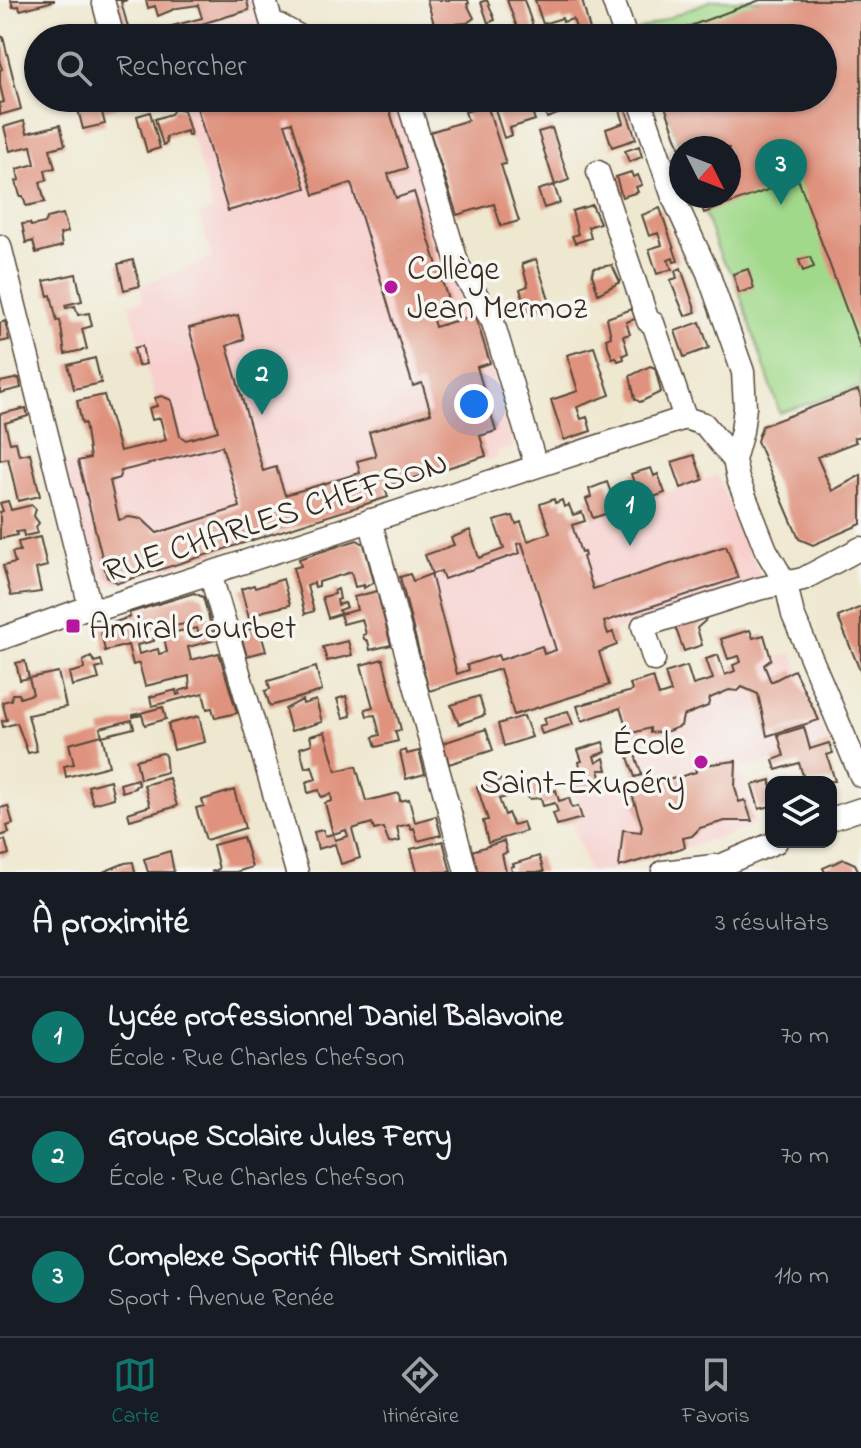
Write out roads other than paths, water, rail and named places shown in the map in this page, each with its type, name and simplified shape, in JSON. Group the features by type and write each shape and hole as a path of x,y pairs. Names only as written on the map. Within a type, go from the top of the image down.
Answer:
{"street":[{"path":"103,0 109,24"},
{"path":"265,0 271,21 277,24"},
{"path":"613,0 621,24"},
{"path":"411,112 458,265 493,322 536,466"},
{"path":"644,112 683,224 708,273 743,372 745,401 742,431 734,460 738,479 766,550 786,584 793,615 861,776"},
{"path":"598,172 648,321 653,323 692,420 711,431 734,460"},
{"path":"0,246 90,607"},
{"name":"RUE CHARLES CHEFSON","path":"0,639 90,607 106,607 536,466 692,420 730,420 745,401"},
{"path":"370,520 466,872"},
{"path":"654,660 643,626 758,589 803,579 861,548"},
{"path":"210,573 297,872"},
{"path":"669,871 722,865 765,847"}],"place":[{"name":"Complexe Sportif Albert Smirlian","path":"781,205"},
{"name":"Collège Jean Mermoz","path":"391,287"},
{"name":"Groupe Scolaire Jules Ferry","path":"262,415"},
{"name":"Lycée professionnel Daniel Balavoine","path":"630,546"},
{"name":"Amiral Courbet","path":"73,626"},
{"name":"École Saint-Exupéry","path":"701,762"}]}
